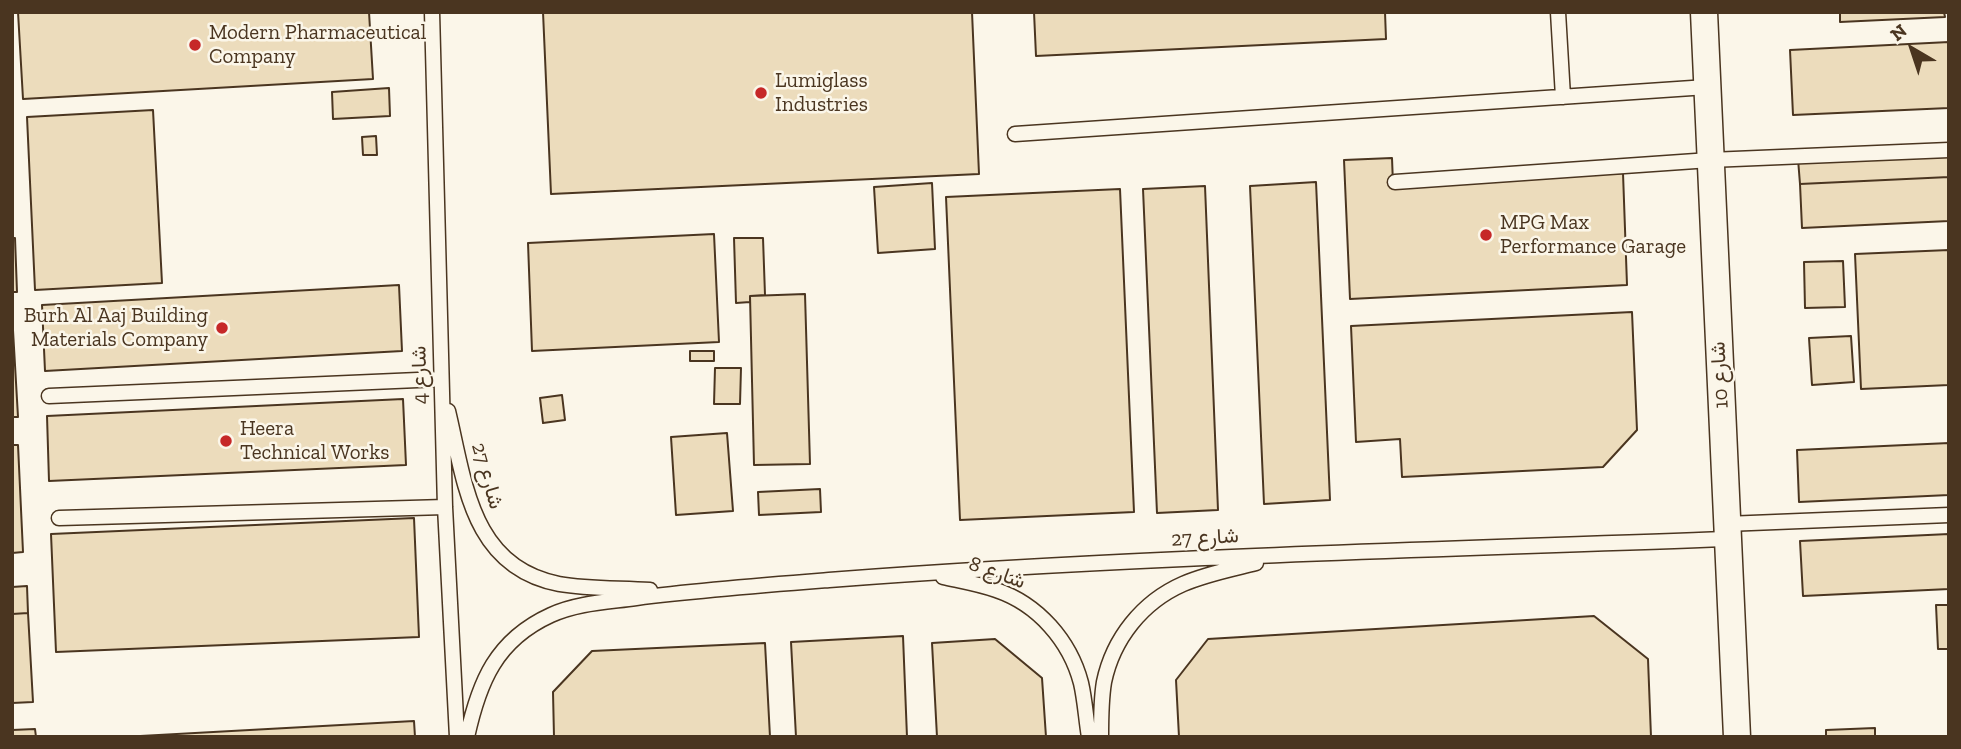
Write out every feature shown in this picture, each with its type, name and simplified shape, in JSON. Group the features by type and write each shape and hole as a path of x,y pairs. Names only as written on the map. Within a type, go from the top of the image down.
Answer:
{"street":[{"name":"شارع 10","path":"1704,12 1737,737"}],"lane":[{"name":"شارع 4","path":"432,12 445,507 457,737"},
{"path":"1558,12 1563,97"},
{"path":"1015,134 1707,87"},
{"path":"1395,183 1710,160 1949,150"},
{"path":"48,396 441,379"},
{"name":"شارع 27","path":"441,379 476,519 496,548 509,560 540,578 556,583 686,591"},
{"path":"59,518 445,507"},
{"name":"شارع 27","path":"467,737 475,704 488,671 510,644 538,622 587,604 686,591 928,573 1726,531 1949,515"},
{"path":"1101,737 1104,685 1108,667 1115,649 1136,617 1182,584 1288,555"},
{"name":"شارع 8","path":"928,573 997,590 1026,605 1051,626 1065,644 1082,685 1088,737"}],"building":[{"name":"Modern Pharmaceutical Company","path":"18,12 369,12 373,79 23,99"},
{"name":"Lumiglass Industries","path":"543,12 972,12 979,174 551,194"},
{"path":"1034,12 1385,12 1386,39 1036,56"},
{"path":"1840,12 1944,12 1945,17 1840,22"},
{"path":"1949,42 1949,108 1793,115 1790,50"},
{"path":"389,88 390,116 333,119 332,92"},
{"path":"153,110 162,283 35,290 27,117"},
{"path":"376,136 377,155 363,155 362,137"},
{"path":"1949,151 1949,177 1800,184 1798,159"},
{"name":"MPG Max Performance Garage","path":"1392,158 1393,184 1623,173 1627,285 1350,299 1344,160"},
{"path":"1949,177 1949,221 1802,228 1800,184"},
{"path":"1316,182 1330,500 1264,504 1250,186"},
{"path":"932,183 935,249 878,253 874,187"},
{"path":"1205,186 1218,510 1157,513 1143,189"},
{"path":"1120,189 1134,512 960,520 946,197"},
{"path":"714,234 719,342 532,351 528,243"},
{"path":"12,238 15,238 17,292 12,292"},
{"path":"734,238 763,238 765,295 750,296 750,302 736,303"},
{"path":"1949,250 1949,385 1861,389 1855,254"},
{"path":"1843,261 1845,307 1805,308 1804,262"},
{"name":"Burh Al Aaj Building Materials Company","path":"399,285 402,351 45,371 42,305"},
{"path":"805,294 810,464 754,465 750,296"},
{"path":"1632,312 1637,430 1603,467 1402,477 1400,439 1356,442 1351,326"},
{"path":"12,313 18,417 12,417"},
{"path":"1851,336 1854,382 1812,385 1809,338"},
{"path":"690,351 714,351 714,361 690,361"},
{"path":"715,368 741,368 740,404 714,404"},
{"path":"562,395 565,420 543,423 540,398"},
{"name":"Heera Technical Works","path":"403,399 406,465 49,481 47,416"},
{"path":"727,433 733,511 676,515 671,437"},
{"path":"1949,443 1949,495 1799,502 1797,450"},
{"path":"12,445 18,445 23,552 12,553"},
{"path":"820,489 821,512 759,515 758,492"},
{"path":"414,518 419,637 56,652 51,534"},
{"path":"1949,534 1949,589 1803,596 1800,541"},
{"path":"27,586 28,613 12,614 12,587"},
{"path":"1936,605 1949,605 1949,649 1938,649"},
{"path":"28,613 33,702 12,703 12,614"},
{"path":"1594,616 1648,659 1651,737 1179,737 1176,680 1208,639"},
{"path":"903,636 907,737 796,737 791,642"},
{"path":"995,639 1042,678 1046,737 937,737 932,643"},
{"path":"765,643 770,737 554,737 553,692 592,651"},
{"path":"414,721 415,737 122,737"},
{"path":"1875,728 1875,737 1826,737 1826,730"},
{"path":"35,729 36,737 12,737 12,730"}],"place":[{"name":"Modern Pharmaceutical Company","path":"195,45"},
{"name":"Lumiglass Industries","path":"761,93"},
{"name":"MPG Max Performance Garage","path":"1486,235"},
{"name":"Burh Al Aaj Building Materials Company","path":"222,328"},
{"name":"Heera Technical Works","path":"226,441"}]}
